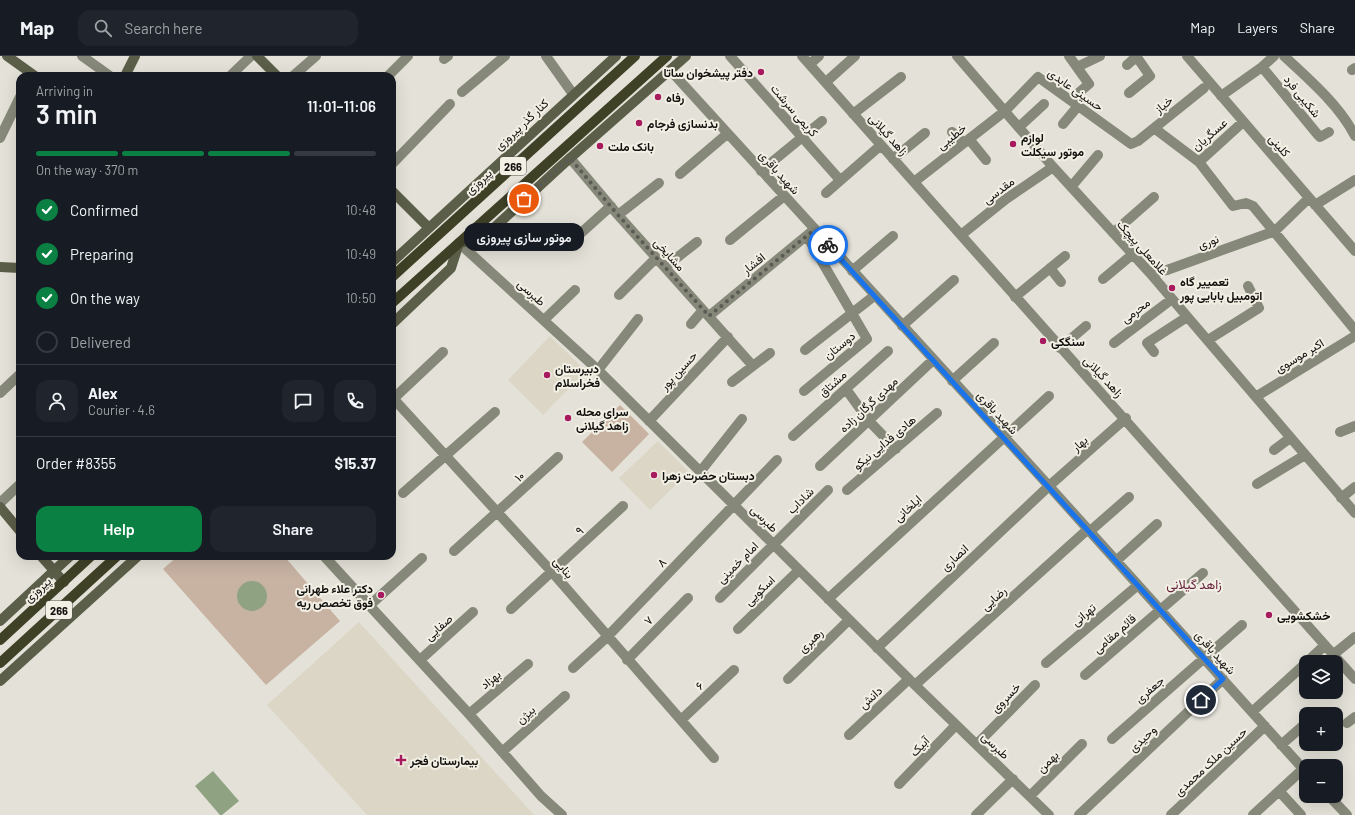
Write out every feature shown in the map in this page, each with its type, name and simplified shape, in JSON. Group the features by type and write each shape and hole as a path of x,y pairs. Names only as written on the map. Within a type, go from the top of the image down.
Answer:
{"main road":[{"path":"7,56 29,72"},
{"path":"127,72 135,56"},
{"path":"257,56 273,72"},
{"name":"کنار گذر پیروزی","path":"396,258 616,56"},
{"name":"پیروزی","path":"396,273 635,56"},
{"path":"396,320 451,268 459,243 483,238 570,158 686,56"},
{"path":"664,59 670,70"},
{"name":"266","path":"396,299 664,59"},
{"path":"396,195 429,228"},
{"path":"0,259 16,267"},
{"path":"0,267 16,268"},
{"path":"0,507 16,526"},
{"path":"44,560 64,582"},
{"path":"0,621 66,560"},
{"name":"پیروزی","path":"0,640 87,560"},
{"name":"266","path":"0,664 114,560"},
{"path":"0,681 134,560"}],"street":[{"path":"82,56 104,72"},
{"path":"234,72 250,56"},
{"path":"298,72 316,56"},
{"path":"392,72 408,56"},
{"path":"462,92 504,56"},
{"path":"546,56 573,94"},
{"name":"کریمی سرشت","path":"730,56 840,180"},
{"name":"زاهد گیلانی","path":"802,56 1060,348 1126,418 1355,679"},
{"path":"810,64 818,56"},
{"path":"826,82 855,56"},
{"name":"غلامعلی پیچک","path":"957,56 1071,187 1150,273 1256,396 1340,498 1355,513"},
{"path":"1063,124 1074,103 1089,84 1069,56"},
{"path":"1078,67 1100,56"},
{"path":"1127,65 1136,56 1150,76 1129,93"},
{"name":"کلینی","path":"1187,56 1355,251"},
{"path":"1221,96 1262,67 1274,56"},
{"path":"1284,56 1315,85 1348,122 1355,136"},
{"name":"شکیبی فرد","path":"1262,67 1320,137 1329,132"},
{"name":"شهید باقری","path":"670,70 784,196 811,233 852,271 1049,486 1299,764"},
{"path":"853,114 901,77"},
{"name":"حسینی عابدی","path":"1005,111 1038,77 1131,144 1138,141"},
{"name":"خباز","path":"1138,141 1204,88"},
{"path":"1,132 16,104"},
{"path":"396,160 450,104"},
{"path":"1019,127 1044,104"},
{"name":"خطیبی","path":"914,182 1005,111"},
{"path":"761,171 822,121"},
{"name":"عسگریان","path":"1154,128 1199,162 1243,122"},
{"path":"952,132 966,141 986,160"},
{"path":"893,159 925,133"},
{"path":"680,174 727,134"},
{"path":"826,193 881,145"},
{"path":"1071,187 1098,155"},
{"name":"مشایخی","path":"570,158 618,215 753,366"},
{"path":"1199,162 1233,206 1249,203 1275,231 1355,330"},
{"name":"مقدسی","path":"961,235 1006,199 1053,166"},
{"name":"نوری","path":"1150,273 1167,270 1275,231 1312,202 1355,180"},
{"path":"618,215 659,183"},
{"path":"730,240 784,196"},
{"path":"1113,233 1154,197"},
{"path":"581,233 611,206"},
{"name":"افشار","path":"691,324 811,233"},
{"name":"دوستان","path":"804,390 867,339 811,233"},
{"path":"852,271 893,236"},
{"path":"664,267 697,242"},
{"name":"طبرسی","path":"459,243 598,370 877,648 1049,815"},
{"path":"1103,278 1133,254"},
{"path":"1015,297 1065,256"},
{"path":"619,295 656,258"},
{"path":"1050,268 1061,282"},
{"path":"902,326 954,280"},
{"path":"1208,340 1259,308 1248,286"},
{"path":"544,320 575,290"},
{"name":"دوستان","path":"805,350 874,296"},
{"name":"محرمی","path":"1114,343 1172,299"},
{"path":"1154,352 1147,343 1187,317"},
{"path":"598,370 638,319"},
{"path":"1060,348 1086,326"},
{"name":"اکبر موسوی","path":"1256,396 1355,336"},
{"name":"حسین پور","path":"649,421 728,337"},
{"path":"952,381 994,343"},
{"name":"مشتاق","path":"793,436 888,351"},
{"path":"396,395 443,352"},
{"path":"732,382 770,353"},
{"name":"مهدی گرگان زاده","path":"820,466 933,360"},
{"path":"0,392 16,378"},
{"path":"846,389 869,420 896,449"},
{"name":"ایلخانی","path":"828,599 1003,436 1049,396"},
{"name":"بنایی","path":"396,401 497,514 552,572 627,660 714,758"},
{"path":"403,493 495,412"},
{"name":"هادی فدایی نیکو","path":"847,490 938,414"},
{"name":"بهار","path":"1049,486 1126,418"},
{"path":"700,472 742,419"},
{"path":"1340,432 1355,426"},
{"path":"1274,450 1290,438"},
{"path":"1257,484 1305,455"},
{"name":"۱۰","path":"454,551 497,514 558,457"},
{"name":"۸","path":"573,668 607,637 777,460"},
{"name":"انصاری","path":"877,648 1049,486"},
{"path":"0,503 16,488"},
{"path":"1340,498 1355,488"},
{"name":"شاداب","path":"773,544 828,490"},
{"name":"رضایی","path":"912,682 1129,497"},
{"name":"۹","path":"511,609 623,506"},
{"path":"1116,561 1157,524"},
{"name":"امام خمینی","path":"720,598 773,544"},
{"path":"370,605 422,558"},
{"path":"328,560 470,714 542,796 562,815"},
{"name":"اسکویی","path":"738,628 799,570"},
{"name":"قائم مقامی","path":"1085,675 1203,573"},
{"name":"تهرانی","path":"1046,663 1138,585"},
{"name":"۷","path":"627,660 688,598"},
{"name":"صفایی","path":"420,660 473,612"},
{"name":"رهبری","path":"788,679 849,620"},
{"name":"جعفری","path":"1112,739 1242,625"},
{"path":"1334,654 1355,637"},
{"path":"1314,655 1326,645"},
{"name":"بهزاد","path":"470,714 528,664"},
{"path":"1252,712 1299,668"},
{"name":"۶","path":"681,720 734,670"},
{"name":"وحیدی","path":"1079,815 1223,679"},
{"name":"دانش","path":"849,735 912,682"},
{"name":"خسروی","path":"977,744 1035,685"},
{"name":"بیژن","path":"502,752 565,696"},
{"name":"آبیک","path":"899,784 956,725"},
{"name":"حسین ملک محمدی","path":"1172,815 1265,726"},
{"path":"1281,745 1299,730"},
{"name":"بهمن","path":"1030,796 1082,744"},
{"path":"1256,814 1278,792 1299,775"},
{"path":"976,815 1013,779"},
{"path":"1278,792 1301,815"},
{"path":"1335,803 1346,815"}],"shaded area":[{"name":"دبیرستان فخراسلام","path":"550,336 586,371 543,415 508,380"},
{"path":"620,405 649,434 612,472 582,442"},
{"name":"دبستان حضرت زهرا","path":"658,441 689,472 650,510 619,478"},
{"path":"173,560 287,560 340,621 266,685 163,569"},
{"path":"252,581 263,585 267,596 263,607 252,611 241,607 237,596 241,585"},
{"name":"بیمارستان فجر","path":"359,622 534,815 367,815 267,705"},
{"path":"213,771 239,801 222,815 220,815 195,786"}],"way so far":[{"path":"524,199 570,158 618,215 709,316 814,230 828,245"}],"place":[{"name":"دفتر پیشخوان ساتا","path":"761,72"},
{"name":"رفاه","path":"658,97"},
{"name":"بدنسازی فرجام","path":"639,123"},
{"name":"لوازم موتور سیکلت","path":"1013,144"},
{"name":"بانک ملت","path":"600,146"},
{"name":"موتور سازی پیروزی","path":"524,199"},
{"name":"تعمییر گاه اتومبیل بابایی پور","path":"1172,288"},
{"name":"سنگکی","path":"1043,341"},
{"name":"دبیرستان فخراسلام","path":"547,375"},
{"name":"سرای محله زاهد گیلانی","path":"568,418"},
{"name":"دبستان حضرت زهرا","path":"654,475"},
{"name":"دکتر علاء طهرانی فوق تخصص ریه","path":"381,595"},
{"name":"خشکشویی","path":"1269,615"},
{"name":"بیمارستان فجر","path":"401,760"}],"district":[{"name":"زاهد گیلانی","path":"1194,584"}],"route":[{"path":"828,245 1049,486 1087,530 1223,679 1201,700"}]}
